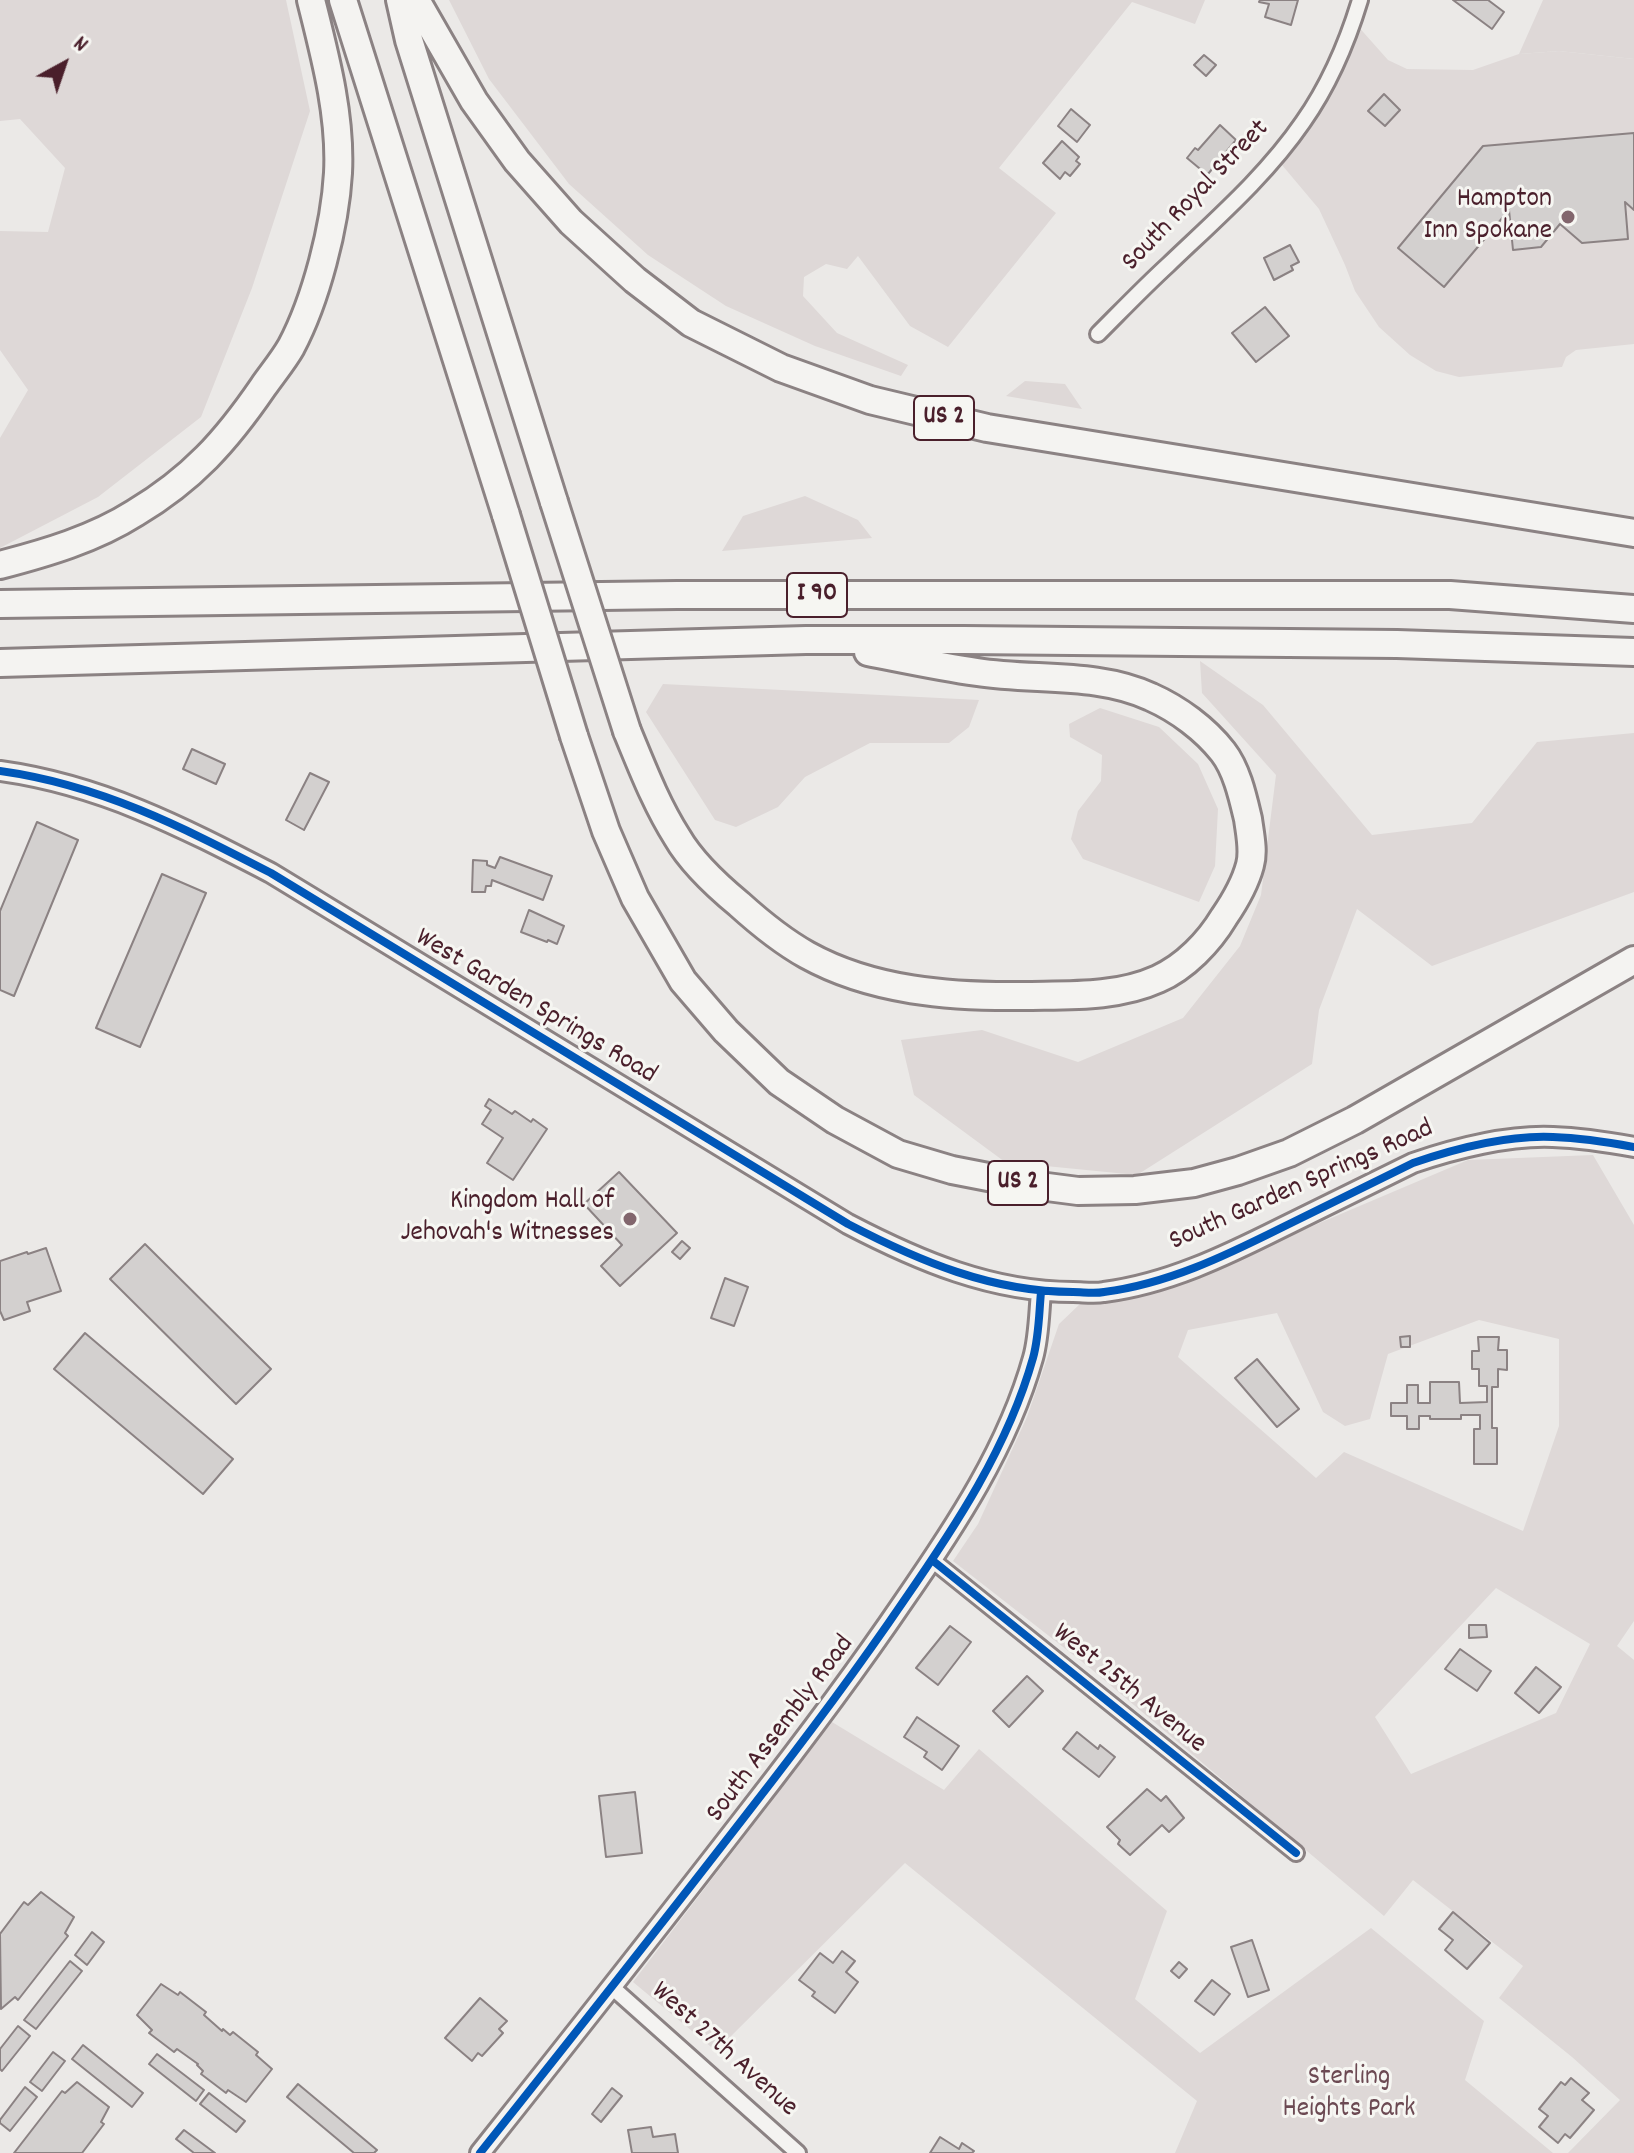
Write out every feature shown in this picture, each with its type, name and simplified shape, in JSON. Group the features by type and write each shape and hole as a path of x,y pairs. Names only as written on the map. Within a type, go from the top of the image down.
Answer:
{"highway":[{"path":"0,565 44,554 85,538 162,496 197,469 239,422 290,348 312,297 330,228 338,173 336,123 324,50 311,0"},
{"name":"US 2","path":"343,0 606,831 635,898 683,981 726,1031 779,1082 835,1120 898,1154 952,1170 1078,1191 1135,1190 1194,1183 1289,1153 1355,1120 1634,960"},
{"path":"400,0 409,40 627,731 651,791 678,840 717,886 763,925 808,955 864,979 907,990 1004,996 1095,995 1131,989 1158,979 1188,959 1217,929 1233,904 1251,862 1251,836 1235,775 1225,754 1181,713 1153,697 1102,682 979,673 806,640"},
{"name":"US 2","path":"416,0 474,101 517,161 571,222 635,280 691,323 781,368 870,400 987,428 1634,533"},
{"name":"I 90","path":"0,604 677,595 1450,595 1634,609"},
{"name":"I 90","path":"0,663 806,640 1397,644 1634,652"}],"street":[{"name":"South Royal Street","path":"1098,334 1230,205 1287,144 1331,74 1347,41 1360,0"},
{"name":"West Garden Springs Road","path":"0,771 33,776 101,794 173,823 271,873 848,1224 893,1248 942,1268 996,1284 1041,1292"},
{"name":"South Garden Springs Road","path":"1041,1292 1102,1293 1149,1283 1209,1263 1413,1163 1448,1151 1494,1142 1551,1137 1634,1147"},
{"name":"South Assembly Road","path":"480,2153 613,1988 785,1765 932,1560 968,1503 1011,1418 1034,1355 1041,1292"},
{"name":"West 25th Avenue","path":"932,1560 1296,1853"},
{"name":"West 27th Avenue","path":"613,1988 798,2153"}],"shaded area":[{"path":"1356,24 1388,60 1407,69 1473,70 1519,54 1559,51 1634,59 1634,344 1576,350 1566,357 1562,367 1459,377 1436,371 1410,355 1379,327 1355,291 1319,209 1282,165 1315,115"}],"green space":[{"path":"0,0 286,0 310,111 252,288 201,417 98,497 0,548 0,438 28,390 0,350 0,231 48,232 65,168 20,119 0,121"},
{"path":"449,0 1205,0 1195,24 1132,2 999,168 1056,213 948,347 910,326 858,256 847,269 826,264 804,277 803,296 837,333 908,365 901,376 815,346 726,306 648,255 569,184 489,79"},
{"path":"1543,0 1634,0 1634,59 1559,51 1519,54"},
{"path":"1025,381 1065,384 1082,409 1006,396"},
{"path":"805,496 858,520 872,538 722,551 743,516"},
{"path":"1200,661 1263,705 1372,835 1472,823 1537,742 1634,733 1634,892 1432,966 1357,909 1319,1010 1312,1064 1137,1175 1005,1162 914,1095 901,1040 982,1030 1078,1062 1183,1018 1240,946 1261,895 1276,775 1202,693"},
{"path":"663,684 979,700 969,727 949,743 870,743 805,777 778,807 736,827 715,820 646,712"},
{"path":"1100,708 1159,727 1198,764 1218,809 1215,866 1199,902 1083,859 1071,839 1078,811 1101,781 1102,755 1070,737 1069,724"},
{"path":"1593,1155 1634,1225 1634,1621 1617,1646 1634,1660 1634,2153 1568,2153 1620,2100 1499,1998 1523,1966 1413,1880 1384,1916 1090,1668 953,1561 978,1524 1027,1417 1059,1324 1081,1303 1263,1247 1468,1160","holes":["1277,1313 1323,1412 1345,1426 1370,1419 1388,1354 1479,1320 1559,1339 1559,1426 1523,1531 1344,1452 1316,1478 1178,1357 1188,1330","1496,1588 1590,1644 1556,1713 1411,1774 1375,1717"]},
{"name":"Sterling Heights Park","path":"832,1722 944,1790 979,1749 1167,1911 1135,1999 1200,2053 1371,1928 1484,2021 1465,2080 1553,2153 1175,2153 1197,2101 905,1863 716,2051 633,1982"}],"building":[{"path":"1260,0 1298,0 1291,25 1265,17 1269,4"},
{"path":"1453,0 1488,0 1504,12 1492,29"},
{"path":"1204,55 1216,65 1206,76 1194,65"},
{"path":"1384,94 1400,110 1385,126 1368,111"},
{"path":"1071,109 1090,125 1077,142 1058,126"},
{"path":"1220,125 1236,140 1208,174 1187,158"},
{"name":"Hampton Inn Spokane","path":"1634,133 1634,210 1625,202 1628,239 1582,243 1560,224 1541,247 1513,250 1509,210 1444,287 1398,248 1483,146"},
{"path":"1062,141 1079,157 1076,161 1080,164 1070,176 1065,172 1060,179 1043,163"},
{"path":"1290,245 1299,262 1291,266 1293,270 1274,280 1264,258"},
{"path":"1265,307 1289,336 1256,362 1232,333"},
{"path":"192,749 225,764 216,784 183,769"},
{"path":"310,773 329,782 304,830 286,820"},
{"path":"37,822 78,840 14,996 0,990 0,911"},
{"path":"500,857 552,876 543,900 492,880 485,892 472,892 473,860 487,861 487,865 495,868"},
{"path":"162,874 206,893 140,1047 96,1028"},
{"path":"529,910 564,926 557,944 521,932"},
{"path":"489,1099 512,1114 515,1111 547,1129 513,1180 487,1163 503,1138 482,1124 491,1110 485,1106"},
{"name":"Kingdom Hall of Jehovah's Witnesses","path":"619,1172 677,1233 620,1286 601,1266 622,1245 584,1204"},
{"path":"682,1241 690,1248 680,1259 672,1252"},
{"path":"145,1244 271,1369 236,1404 110,1279"},
{"path":"46,1248 61,1291 27,1302 30,1311 4,1320 0,1311 0,1261"},
{"path":"725,1278 748,1287 734,1326 711,1318"},
{"path":"85,1333 233,1459 203,1494 54,1369"},
{"path":"1410,1336 1410,1347 1401,1347 1400,1337"},
{"path":"1478,1337 1499,1337 1498,1350 1507,1350 1507,1370 1498,1369 1498,1387 1492,1387 1492,1428 1497,1428 1497,1464 1474,1464 1474,1429 1480,1429 1480,1415 1461,1415 1461,1419 1419,1416 1419,1429 1407,1429 1407,1416 1391,1416 1391,1403 1407,1403 1407,1385 1418,1385 1418,1403 1430,1403 1430,1382 1459,1382 1460,1403 1487,1402 1487,1386 1479,1386 1479,1369 1472,1369 1472,1351 1479,1351"},
{"path":"1257,1359 1299,1409 1277,1427 1235,1378"},
{"path":"1469,1625 1486,1625 1487,1637 1469,1638"},
{"path":"950,1626 971,1642 938,1685 916,1668"},
{"path":"1460,1649 1491,1671 1477,1691 1445,1669"},
{"path":"1536,1667 1561,1687 1539,1713 1515,1693"},
{"path":"1027,1676 1043,1691 1009,1727 993,1711"},
{"path":"917,1717 959,1746 942,1770 924,1757 927,1752 904,1737"},
{"path":"1077,1732 1098,1749 1100,1745 1115,1757 1099,1777 1063,1749"},
{"path":"1147,1789 1161,1801 1166,1796 1184,1818 1169,1832 1162,1825 1130,1855 1107,1827"},
{"path":"635,1792 642,1853 606,1857 599,1796"},
{"path":"41,1892 74,1917 65,1933 68,1936 18,2000 15,1997 1,2009 0,1934 24,1902 28,1905"},
{"path":"1453,1912 1490,1943 1467,1969 1445,1950 1453,1940 1439,1929"},
{"path":"92,1932 104,1942 87,1965 75,1955"},
{"path":"1252,1940 1269,1990 1248,1997 1231,1947"},
{"path":"842,1951 855,1961 846,1972 858,1982 835,2013 812,1996 815,1992 799,1980 820,1953 833,1963"},
{"path":"70,1961 82,1971 36,2029 24,2020"},
{"path":"1179,1962 1187,1969 1179,1978 1171,1971"},
{"path":"1212,1980 1230,1994 1214,2015 1195,2001"},
{"path":"161,1984 178,1995 180,1992 206,2012 204,2015 222,2031 230,2035 233,2032 258,2052 256,2055 272,2069 246,2102 228,2090 226,2093 201,2074 203,2071 198,2064 177,2049 174,2052 149,2033 152,2030 137,2015"},
{"path":"480,1998 507,2021 499,2029 503,2033 482,2056 478,2053 472,2061 445,2038"},
{"path":"18,2026 30,2036 2,2071 0,2049"},
{"path":"83,2045 143,2093 132,2107 72,2059"},
{"path":"53,2052 65,2061 42,2091 30,2082"},
{"path":"157,2054 204,2090 196,2101 149,2064"},
{"path":"1571,2078 1589,2093 1582,2100 1594,2110 1570,2138 1565,2134 1558,2143 1539,2127 1548,2116 1539,2109 1561,2082 1565,2085"},
{"path":"77,2082 109,2107 101,2122 104,2124 82,2153 14,2153 62,2091 65,2093"},
{"path":"298,2084 377,2150 374,2153 354,2153 287,2097"},
{"path":"25,2087 37,2097 10,2131 0,2120"},
{"path":"612,2088 622,2096 601,2122 592,2114"},
{"path":"209,2093 245,2121 236,2132 200,2104"},
{"path":"651,2127 653,2137 675,2134 678,2153 632,2153 628,2130"},
{"path":"184,2130 215,2153 194,2153 176,2139"},
{"path":"940,2137 959,2149 962,2143 974,2151 930,2153"}],"cycle path":[{"path":"0,771 72,786 107,797 173,824 271,873 848,1224 929,1262 1014,1287 1096,1293 1173,1276 1260,1238 1413,1163 1482,1144 1553,1137 1634,1147"},
{"path":"480,2153 789,1760 942,1545 995,1455 1022,1391 1035,1350 1041,1292"},
{"path":"932,1560 1296,1853"}],"place":[{"name":"Hampton Inn Spokane","path":"1568,217"},
{"name":"Kingdom Hall of Jehovah's Witnesses","path":"630,1219"}]}
